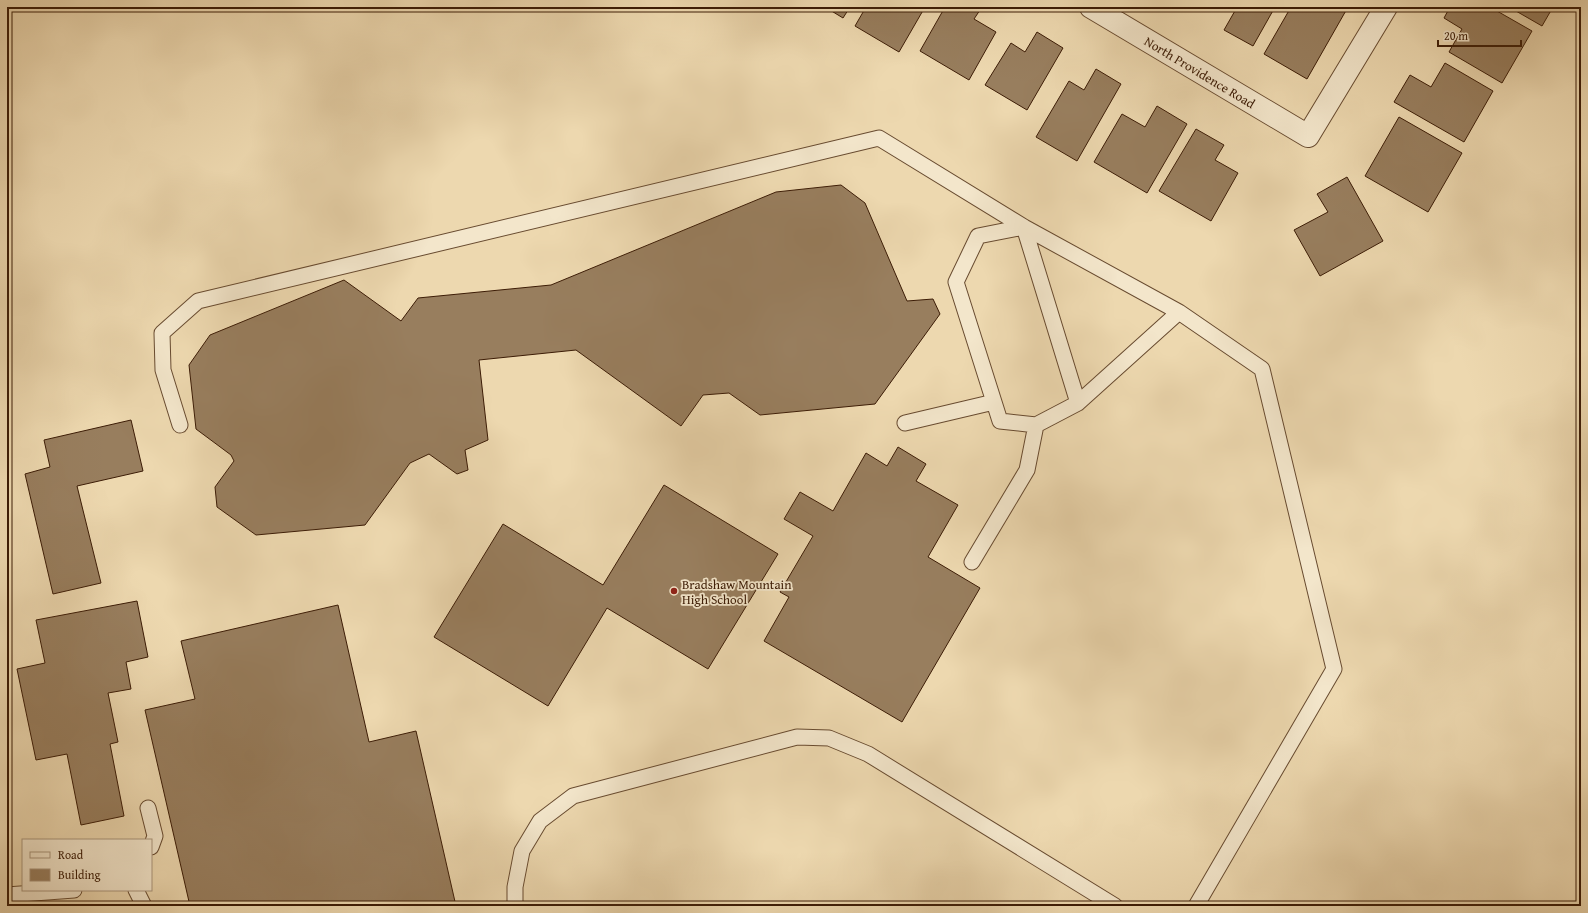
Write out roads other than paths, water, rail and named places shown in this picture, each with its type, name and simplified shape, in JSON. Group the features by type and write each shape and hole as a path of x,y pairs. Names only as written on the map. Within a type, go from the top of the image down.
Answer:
{"street":[{"name":"North Providence Road","path":"1091,7 1308,136 1386,7"}],"lane":[{"path":"180,425 163,370 162,333 198,301 879,138 1024,227 1179,312 1262,369 1334,669 1196,906"},
{"path":"1024,227 978,236 956,282 1000,421 1036,425 1078,403 1179,312"},
{"path":"1024,227 1078,403"},
{"path":"906,423 994,402"},
{"path":"972,562 1027,470 1036,425"},
{"path":"515,906 515,887 522,850 540,821 573,796 797,738 830,738 868,754 1115,906"},
{"path":"148,808 155,836 152,845"},
{"path":"7,894 57,891"},
{"path":"136,891 144,906"}],"place":[{"name":"Bradshaw Mountain High School","path":"674,591"}]}
